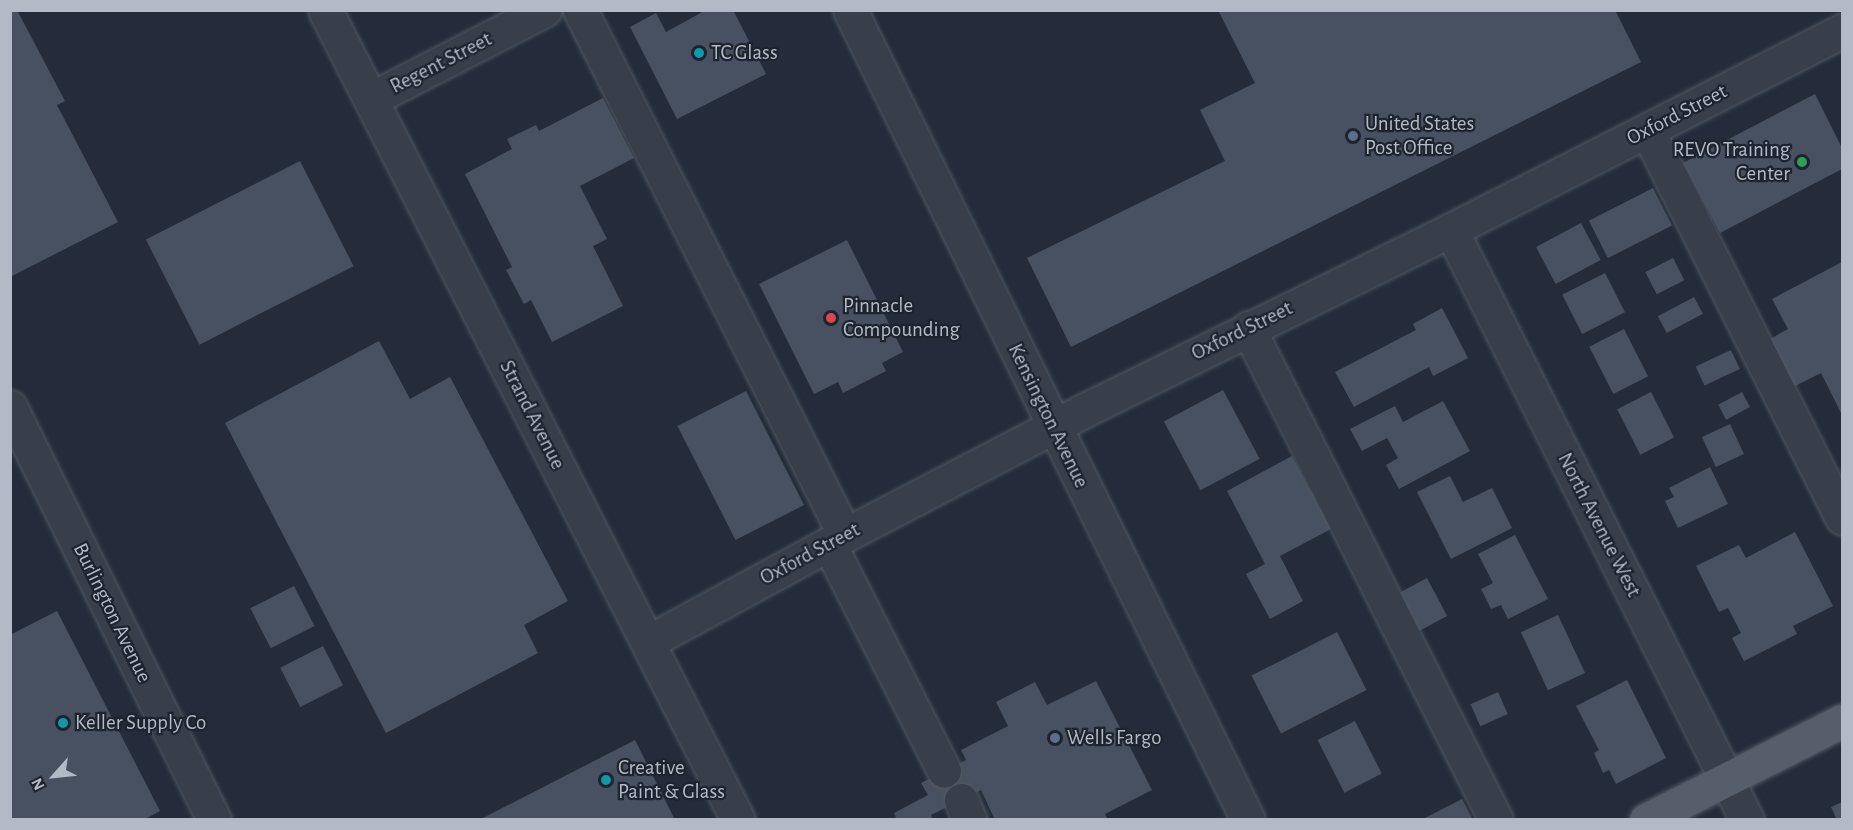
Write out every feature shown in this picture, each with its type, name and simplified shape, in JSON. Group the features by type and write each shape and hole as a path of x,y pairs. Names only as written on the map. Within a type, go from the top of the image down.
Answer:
{"main road":[{"path":"1646,819 1842,721"}],"street":[{"name":"Strand Avenue","path":"325,10 738,819"},
{"name":"Regent Street","path":"371,99 544,10"},
{"path":"580,10 837,539 945,771"},
{"name":"Kensington Avenue","path":"850,10 1248,819"},
{"path":"1836,10 1842,23"},
{"name":"Oxford Street","path":"648,642 837,539 1053,426 1451,230 1842,31"},
{"path":"1647,130 1842,518"},
{"name":"North Avenue West","path":"1451,230 1747,819"},
{"path":"1248,328 1496,819"},
{"name":"Burlington Avenue","path":"10,407 214,819"}],"building":[{"path":"10,10 17,10 65,101 57,105 118,222 10,277"},
{"name":"TC Glass","path":"706,10 733,10 766,74 677,119 630,27 656,13 666,32"},
{"name":"United States Post Office","path":"1218,10 1615,10 1641,62 1071,347 1027,258 1225,161 1200,110 1255,83"},
{"path":"1815,94 1842,148 1842,169 1720,233 1683,163"},
{"path":"603,98 634,158 580,186 607,239 593,246 623,306 552,342 531,300 524,304 506,270 512,267 465,174 512,149 507,139 536,125 539,131"},
{"path":"300,161 354,266 199,345 146,240"},
{"path":"1653,188 1672,225 1608,258 1589,221"},
{"path":"1581,223 1601,260 1556,284 1536,247"},
{"name":"Pinnacle Compounding","path":"847,240 903,352 882,363 886,371 843,393 838,382 814,394 759,284"},
{"path":"1673,258 1684,280 1657,294 1645,272"},
{"path":"1842,262 1842,415 1821,373 1793,387 1770,339 1788,329 1772,299"},
{"path":"1605,273 1625,312 1582,334 1562,295"},
{"path":"1694,297 1703,314 1667,333 1658,316"},
{"path":"1442,308 1468,358 1433,376 1429,367 1354,407 1335,372 1416,330 1413,324"},
{"path":"1624,329 1648,376 1613,394 1589,347"},
{"path":"379,341 410,399 450,377 568,601 524,625 538,653 386,733 225,423"},
{"path":"1731,350 1740,369 1705,386 1696,366"},
{"path":"1223,390 1260,459 1200,490 1164,421"},
{"path":"746,391 804,505 736,540 677,426"},
{"path":"1651,392 1674,437 1640,455 1617,409"},
{"path":"1742,392 1750,407 1726,420 1718,405"},
{"path":"1443,401 1470,451 1399,489 1386,465 1398,458 1387,438 1362,451 1350,429 1395,406 1403,422"},
{"path":"1730,424 1744,454 1716,467 1702,437"},
{"path":"1292,456 1331,529 1280,556 1303,601 1270,619 1246,574 1265,564 1227,491"},
{"path":"1710,467 1728,504 1678,528 1665,501 1674,497 1669,488"},
{"path":"1450,476 1463,502 1492,488 1512,528 1451,559 1417,492"},
{"path":"1795,532 1833,606 1793,626 1797,634 1744,661 1732,638 1741,633 1728,608 1719,612 1696,566 1739,545 1746,558"},
{"path":"1515,535 1548,599 1508,619 1501,605 1491,609 1481,589 1493,583 1478,554"},
{"path":"1427,578 1447,616 1417,632 1397,594"},
{"path":"294,586 314,626 271,648 250,608"},
{"name":"Keller Supply Co","path":"57,611 160,811 143,820 10,820 10,635"},
{"path":"1558,615 1585,673 1548,690 1521,632"},
{"path":"1337,632 1367,690 1281,733 1251,676"},
{"path":"323,646 343,685 300,707 280,668"},
{"path":"1627,680 1666,758 1616,784 1609,770 1603,773 1594,753 1599,750 1576,706"},
{"name":"Wells Fargo","path":"1096,681 1152,790 1105,814 1108,820 995,820 981,790 931,815 933,820 897,820 894,813 928,795 921,783 966,760 961,750 1008,726 996,702 1035,682 1047,705"},
{"path":"1498,692 1508,714 1480,726 1471,704"},
{"path":"1355,721 1382,774 1344,793 1318,740"},
{"name":"Creative Paint & Glass","path":"635,740 675,820 479,820"},
{"path":"1462,799 1473,820 1421,820"},
{"path":"1842,802 1842,820 1837,820 1831,807"}],"place":[{"name":"TC Glass","path":"699,53"},
{"name":"United States Post Office","path":"1353,136"},
{"name":"REVO Training Center","path":"1802,162"},
{"name":"Pinnacle Compounding","path":"831,318"},
{"name":"Keller Supply Co","path":"63,723"},
{"name":"Wells Fargo","path":"1055,738"},
{"name":"Creative Paint & Glass","path":"606,780"}]}
